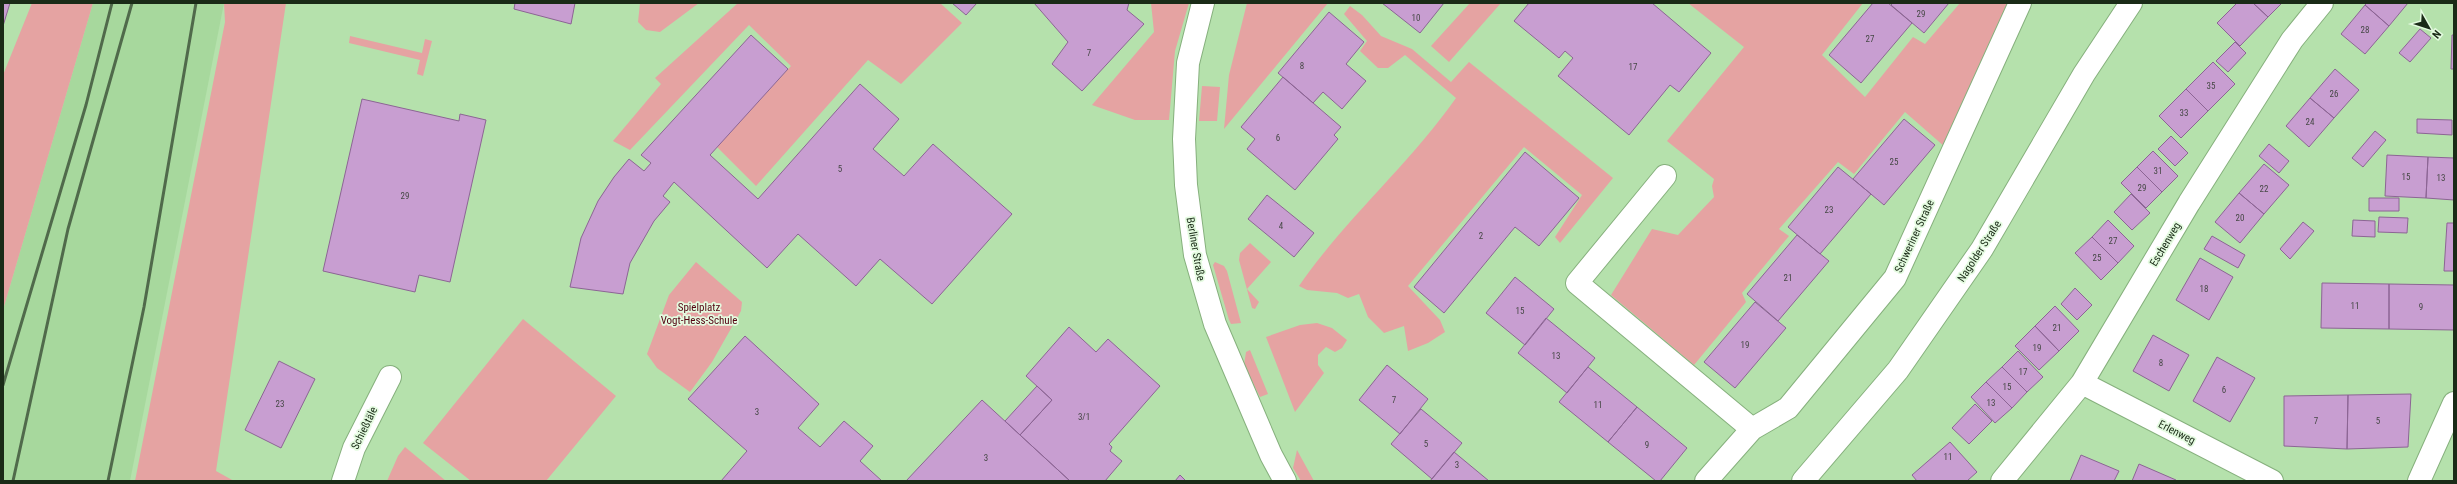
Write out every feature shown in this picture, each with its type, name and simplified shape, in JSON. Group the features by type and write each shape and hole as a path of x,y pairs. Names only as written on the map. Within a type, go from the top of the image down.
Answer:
{"street":[{"name":"Berliner Straße","path":"1203,3 1188,63 1184,140 1186,185 1195,255 1215,324 1271,455 1285,481"},
{"name":"Schweriner Straße","path":"1706,481 1752,429 1788,408 1895,278 2020,3"},
{"name":"Nagolder Straße","path":"1803,481 1898,370 1982,249 2084,74 2131,3"},
{"name":"Eschenweg","path":"2002,481 2082,383 2189,203 2292,40 2322,3"},
{"path":"1665,176 1577,283 1752,429"},
{"name":"Schießtäle","path":"343,481 354,448 390,377"},
{"name":"Erlenweg","path":"2082,383 2272,481"},
{"path":"2420,481 2454,403"}],"shaded area":[{"path":"93,3 224,3 130,481 3,481 3,310"}],"green space":[{"path":"32,3 93,3 3,310 3,75"},
{"path":"224,3 286,3 216,471 234,481 135,481 225,22"},
{"path":"640,3 699,3 660,32 646,30 638,22"},
{"path":"738,3 940,3 962,23 901,84 868,60 756,186 716,146 791,66 749,25 630,150 613,141 661,84 655,78"},
{"path":"1151,3 1189,3 1175,51 1169,120 1135,120 1092,105 1154,32"},
{"path":"1247,3 1328,3 1224,129 1229,75"},
{"path":"1470,3 1501,3 1449,62 1431,46"},
{"path":"1688,3 1863,3 1822,55 1865,97 1913,37 1925,44 1960,3 2011,3 1945,147 1905,112 1854,174 1838,162 1779,229 1789,236 1742,293 1746,302 1694,365 1611,295 1652,229 1678,235 1714,197 1712,186 1714,179 1667,141 1744,47"},
{"path":"1350,6 1362,15 1381,36 1412,49 1451,82 1469,62 1613,178 1560,243 1555,237 1582,195 1524,147 1408,286 1440,320 1445,332 1428,343 1408,351 1404,326 1384,333 1368,317 1359,294 1348,298 1337,293 1307,290 1299,286 1336,238 1438,123 1456,98 1405,55 1388,68 1378,68 1360,51 1367,41 1344,14"},
{"path":"350,36 422,53 425,39 432,41 423,76 417,74 420,60 349,43"},
{"path":"1202,86 1220,87 1217,121 1199,121"},
{"path":"1250,243 1271,262 1247,289 1259,302 1255,309 1252,308 1239,260 1240,253"},
{"name":"Spielplatz Vogt-Hess-Schule","path":"696,262 742,302 741,311 712,362 690,392 657,368 647,354 669,295"},
{"path":"1215,262 1224,266 1227,271 1241,323 1231,324 1229,320 1213,265"},
{"path":"523,319 616,396 546,481 471,481 423,443"},
{"path":"1317,323 1332,328 1347,340 1342,348 1335,352 1326,347 1318,355 1318,365 1324,373 1295,412 1266,337 1300,325"},
{"path":"1250,350 1268,394 1260,397 1244,365 1246,352"},
{"path":"405,447 446,481 387,481 398,456"},
{"path":"1297,450 1314,481 1301,481 1293,468"}],"building":[{"path":"3,3 10,3 3,26"},
{"path":"515,3 575,3 571,24 514,9"},
{"path":"952,3 977,3 966,15"},
{"path":"1034,3 1129,3 1127,10 1144,24 1082,91 1052,64 1068,42"},
{"path":"1382,3 1444,3 1420,33"},
{"path":"1529,3 1652,3 1711,53 1679,92 1670,85 1629,135 1558,76 1573,58 1565,51 1559,58 1514,21"},
{"path":"1873,3 1888,3 1912,23 1861,83 1829,55"},
{"path":"1893,3 1949,3 1924,33 1891,5"},
{"path":"2237,3 2253,3 2268,17 2240,46 2217,23"},
{"path":"2253,3 2282,3 2268,17"},
{"path":"2367,3 2408,3 2389,26 2365,5"},
{"path":"2365,5 2389,26 2365,54 2341,34"},
{"path":"1329,12 1364,42 1346,64 1366,81 1342,109 1323,92 1313,103 1278,73"},
{"path":"2420,29 2431,38 2410,62 2399,53"},
{"path":"751,35 788,69 710,155 758,199 860,84 899,119 873,149 904,176 933,144 1012,214 932,304 880,259 856,286 798,234 767,268 674,182 663,196 670,202 654,221 630,263 623,294 570,287 581,238 598,201 614,177 629,159 644,171 651,163 641,155"},
{"path":"2452,35 2454,35 2454,69 2451,69"},
{"path":"2235,42 2246,53 2228,72 2216,61"},
{"path":"2213,62 2235,84 2208,111 2186,89"},
{"path":"2335,69 2359,90 2334,118 2310,98"},
{"path":"1283,77 1341,127 1334,135 1338,139 1295,190 1247,149 1255,139 1241,127"},
{"path":"2186,89 2208,111 2181,138 2159,116"},
{"path":"2310,98 2334,118 2309,147 2286,126"},
{"path":"362,99 459,121 460,114 486,120 450,282 419,275 415,292 323,271"},
{"path":"1904,119 1935,145 1884,205 1853,179"},
{"path":"2417,119 2452,120 2452,135 2417,133"},
{"path":"2375,131 2386,140 2363,167 2352,158"},
{"path":"2171,136 2188,153 2175,166 2158,149"},
{"path":"2269,144 2289,161 2279,173 2259,156"},
{"path":"2153,151 2178,176 2162,192 2137,167"},
{"path":"1525,152 1579,198 1539,246 1515,227 1444,313 1414,287"},
{"path":"2387,155 2428,157 2426,198 2385,196"},
{"path":"2428,157 2454,158 2454,200 2426,198"},
{"path":"2264,164 2289,185 2264,214 2239,193"},
{"path":"1838,167 1871,194 1820,254 1788,227"},
{"path":"2137,167 2162,192 2146,208 2121,183"},
{"path":"2239,193 2264,214 2240,243 2215,222"},
{"path":"2131,194 2150,213 2132,230 2114,212"},
{"path":"1267,195 1314,233 1294,257 1248,219"},
{"path":"2369,198 2399,198 2399,211 2369,211"},
{"path":"2379,217 2408,218 2407,233 2378,232"},
{"path":"2108,220 2134,246 2118,263 2092,237"},
{"path":"2353,220 2375,221 2375,237 2352,236"},
{"path":"2303,222 2314,231 2290,259 2280,249"},
{"path":"2447,223 2454,223 2454,271 2444,271"},
{"path":"1797,235 1829,261 1778,321 1747,294"},
{"path":"2212,236 2245,255 2238,268 2204,249"},
{"path":"2092,237 2118,263 2101,280 2075,253"},
{"path":"2200,258 2233,277 2209,320 2176,300"},
{"path":"1515,277 1554,309 1525,345 1486,313"},
{"path":"2322,283 2389,284 2389,329 2321,328"},
{"path":"2389,284 2454,285 2454,330 2389,329"},
{"path":"2075,288 2092,305 2077,320 2061,304"},
{"path":"1755,302 1786,328 1735,388 1704,362"},
{"path":"2055,306 2079,331 2059,351 2035,326"},
{"path":"1546,318 1595,358 1567,393 1518,353"},
{"path":"2035,326 2059,351 2039,370 2015,346"},
{"path":"1069,327 1096,352 1108,339 1160,386 1109,444 1112,447 1110,451 1122,461 1105,481 1070,481 1020,435 1052,400 1026,376"},
{"path":"2153,335 2189,355 2169,391 2133,371"},
{"path":"745,336 819,404 798,428 820,447 844,421 873,446 860,461 882,481 721,481 747,451 688,399"},
{"path":"2018,351 2043,377 2027,392 2002,367"},
{"path":"2217,357 2255,378 2230,422 2193,401"},
{"path":"279,361 315,379 281,448 245,430"},
{"path":"1387,365 1428,399 1400,434 1359,400"},
{"path":"1588,367 1637,407 1608,442 1559,402"},
{"path":"2002,367 2027,392 2012,408 1986,382"},
{"path":"1986,382 2012,408 1995,423 1971,397"},
{"path":"1037,386 1052,400 1020,435 1005,421"},
{"path":"2411,394 2408,447 2347,449 2348,395"},
{"path":"2348,395 2347,449 2284,446 2284,396"},
{"path":"982,400 1020,435 1070,481 906,481"},
{"path":"1975,404 1992,421 1969,444 1952,428"},
{"path":"1637,407 1687,448 1660,481 1656,481 1608,442"},
{"path":"1421,409 1462,443 1432,479 1391,444"},
{"path":"1950,442 1977,472 1967,481 1917,481 1912,475"},
{"path":"1454,452 1489,481 1430,481"},
{"path":"2081,455 2119,471 2114,481 2070,481"},
{"path":"2139,464 2176,480 2176,481 2132,481"},
{"path":"1180,475 1186,481 1175,481"}],"railway":[{"path":"3,385 86,105 112,3"},
{"path":"13,481 68,229 132,3"},
{"path":"108,481 144,307 196,3"}]}
